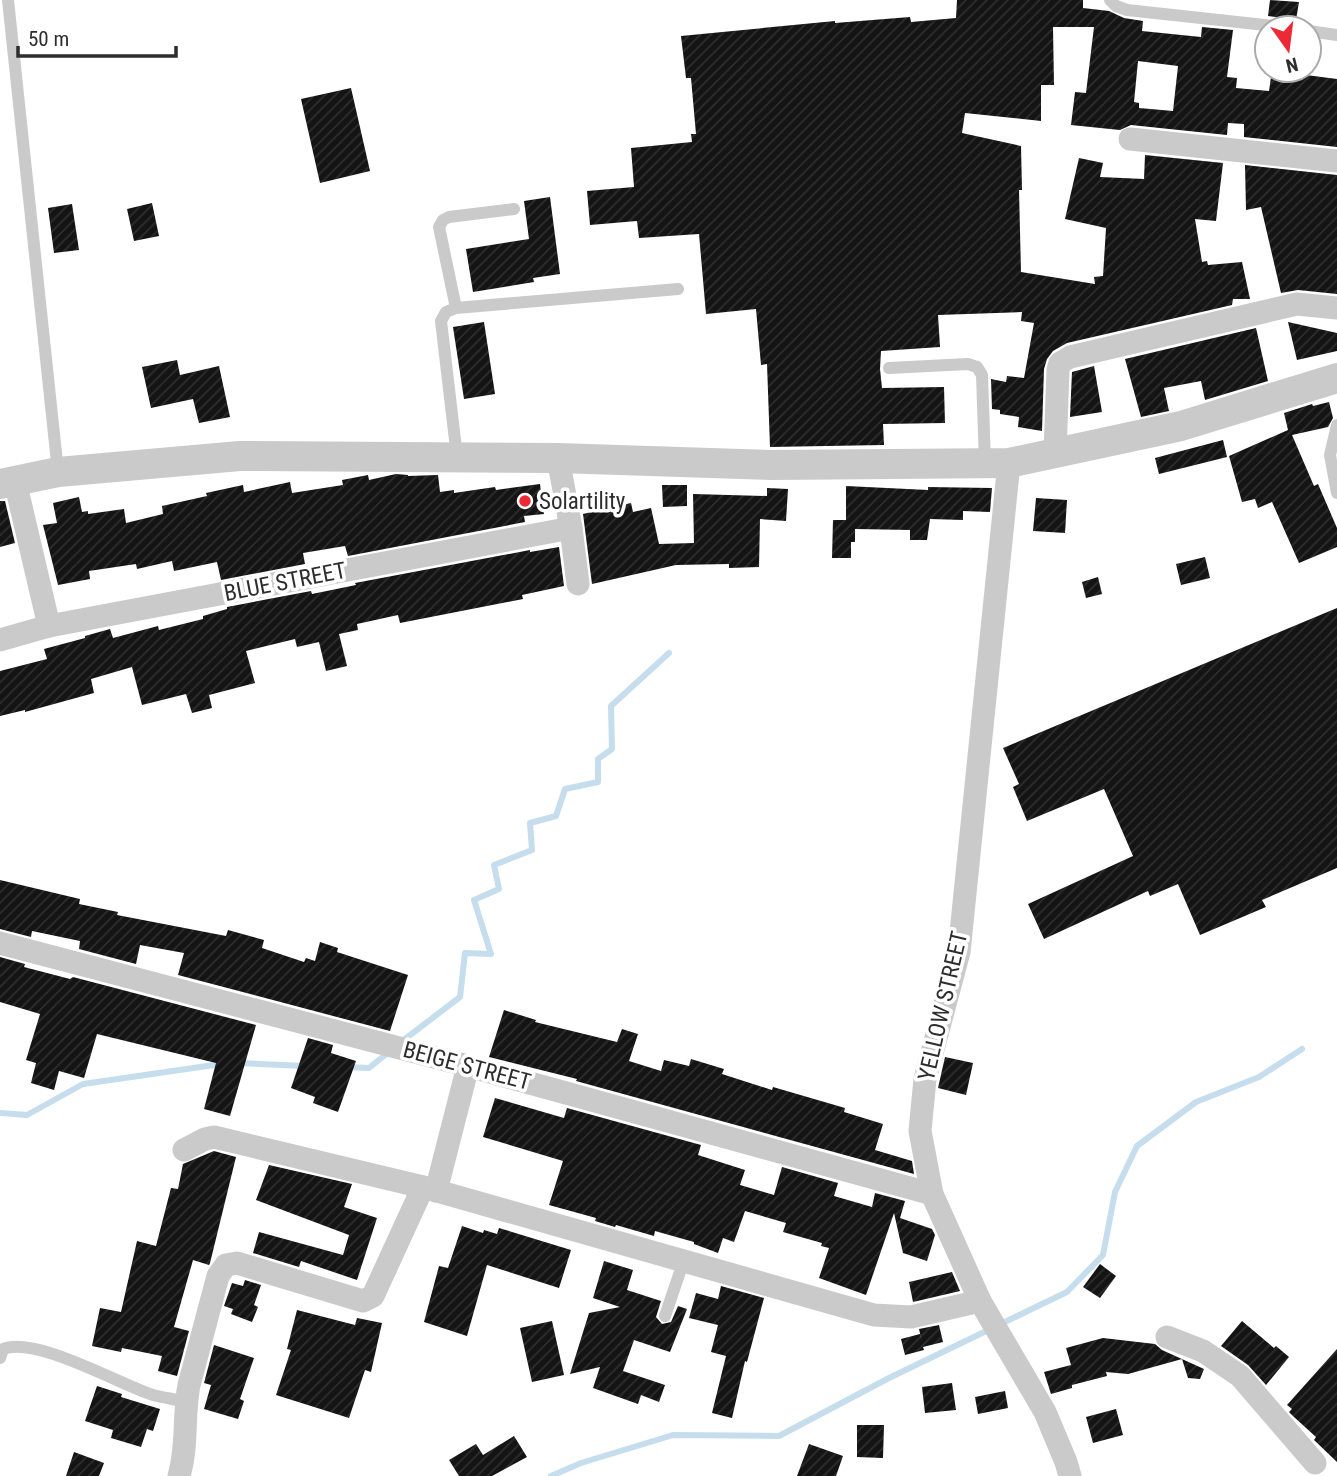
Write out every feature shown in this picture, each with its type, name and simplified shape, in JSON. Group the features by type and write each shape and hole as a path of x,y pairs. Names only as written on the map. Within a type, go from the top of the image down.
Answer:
{"street":[{"path":"1130,139 1337,161"},
{"path":"1055,453 1058,370 1060,363 1070,357 1297,304 1337,308"},
{"path":"49,626 7,483 58,472 240,456 558,458 773,465 997,463 1181,426 1334,376"},
{"path":"558,458 578,584"},
{"name":"YELLOW STREET","path":"997,463 959,953 925,1079 920,1131 932,1194 982,1305 1045,1412 1070,1476"},
{"name":"BLUE STREET","path":"0,640 49,626 571,528"},
{"name":"BEIGE STREET","path":"0,943 468,1066 932,1194"},
{"path":"179,1476 183,1461 186,1402 218,1276 226,1265 237,1263 363,1301 369,1300 430,1189 468,1066"},
{"path":"184,1150 214,1137 430,1189 683,1263 874,1315 911,1317 982,1305"},
{"path":"1167,1337 1203,1351 1240,1376 1318,1472"}],"lane":[{"path":"8,0 58,472"},
{"path":"1110,0 1116,6 1127,10 1253,24"},
{"path":"456,308 439,227 443,220 514,209"},
{"path":"457,457 441,321 446,312 456,308 678,289"},
{"path":"889,368 968,364 977,367 982,374 997,463"},
{"path":"1337,425 1330,455 1337,493"},
{"path":"666,1316 683,1263"},
{"path":"0,1358 3,1349 12,1345 44,1352 153,1395 186,1402"}],"building":[{"path":"957,0 1083,0 1083,8 1109,11 1124,18 1143,21 1142,31 1201,37 1202,27 1233,30 1227,77 1237,78 1236,88 1269,91 1270,84 1323,84 1323,77 1337,79 1337,147 1244,137 1244,124 1228,123 1227,135 1131,125 1120,130 1071,125 1075,92 1086,93 1094,27 1053,27 1054,85 1041,85 1041,121 965,113 962,133 1021,146 1021,272 1095,284 1094,277 1103,276 1106,228 1065,219 1079,158 1103,163 1100,177 1144,179 1145,155 1223,163 1216,221 1195,219 1202,262 1207,261 1208,265 1242,262 1250,299 1233,299 1232,305 1067,343 1053,351 1044,369 1042,431 1018,427 1019,417 1000,414 1000,410 992,409 991,379 1006,382 1007,376 1024,378 1034,323 1021,321 1022,312 938,315 940,347 881,351 880,369 882,388 944,387 945,423 883,424 884,445 770,447 767,364 761,365 756,309 706,314 699,234 639,238 637,221 590,225 587,191 634,187 631,148 692,142 691,134 696,134 691,78 686,78 681,36 835,21 910,17 911,22 956,18","holes":["1138,61 1178,66 1173,111 1139,108 1139,103 1134,102"]},
{"path":"1270,0 1299,2 1297,14 1268,14"},
{"path":"351,88 370,171 320,183 301,99"},
{"path":"1245,165 1337,175 1337,294 1298,290 1281,293 1261,207 1246,210"},
{"path":"550,197 560,274 533,278 534,282 473,292 466,249 529,239 524,201"},
{"path":"152,203 159,236 134,241 127,209"},
{"path":"72,204 79,250 54,253 48,208"},
{"path":"484,322 495,394 464,399 453,327"},
{"path":"1288,322 1337,333 1337,351 1297,360"},
{"path":"1256,328 1268,381 1205,400 1201,381 1164,388 1169,411 1141,417 1125,359"},
{"path":"177,360 180,375 219,366 230,417 199,423 193,399 151,408 142,367"},
{"path":"1094,366 1102,412 1070,417 1072,372"},
{"path":"1329,402 1333,418 1328,427 1292,435 1314,486 1318,484 1337,528 1337,547 1299,563 1272,502 1258,508 1255,499 1242,502 1229,456 1288,430 1284,413"},
{"path":"1223,440 1227,457 1159,474 1155,458"},
{"path":"396,474 438,475 440,492 454,490 454,493 540,484 544,514 524,516 525,522 348,556 345,546 303,553 305,564 221,580 217,562 174,571 172,561 137,569 136,564 89,571 90,579 58,585 43,525 57,523 53,503 79,497 82,512 88,511 88,514 124,509 126,523 163,514 162,506 243,485 244,492 290,482 292,493 343,485 342,480 368,475 369,480"},
{"path":"662,485 687,485 687,506 663,507"},
{"path":"846,486 928,490 928,487 992,488 990,512 963,511 963,520 930,519 927,540 910,540 910,530 855,529 855,542 851,542 851,558 832,558 833,520 846,520"},
{"path":"767,488 788,489 786,521 760,519 759,567 729,568 729,564 676,565 592,584 583,514 631,503 633,512 651,508 659,544 694,543 693,494 767,496"},
{"path":"1036,498 1067,500 1065,533 1033,531"},
{"path":"0,501 5,501 15,543 0,547"},
{"path":"559,547 564,586 522,595 523,599 400,623 398,615 357,624 358,630 339,634 347,666 326,671 319,642 297,647 295,639 246,651 255,683 209,695 212,708 192,713 186,694 142,705 132,667 91,679 94,693 0,716 0,671 47,659 44,649 85,636 110,629 113,638 158,626 159,630 203,619 203,616 227,607 311,591 312,594 356,585 355,583"},
{"path":"1205,557 1210,578 1181,585 1176,564"},
{"path":"1098,577 1102,594 1086,598 1082,582"},
{"path":"1337,608 1337,868 1262,900 1266,907 1200,935 1178,884 1150,896 1148,891 1044,939 1028,904 1133,856 1104,789 1027,821 1013,787 1019,784 1003,748"},
{"path":"0,880 80,899 79,904 118,912 117,915 226,936 228,930 264,940 262,948 304,962 306,958 315,961 320,942 338,948 337,952 408,975 390,1031 178,975 184,953 140,945 136,964 79,949 80,941 32,931 31,937 0,929"},
{"path":"0,957 25,964 24,967 70,979 73,977 256,1025 230,1116 204,1109 216,1063 97,1034 84,1078 59,1071 54,1090 31,1083 36,1063 26,1060 40,1014 0,1002"},
{"path":"504,1010 536,1020 535,1022 617,1042 622,1029 638,1034 629,1061 661,1071 664,1060 689,1066 691,1059 724,1069 722,1074 772,1090 773,1087 845,1108 844,1112 883,1124 875,1150 912,1161 914,1174 576,1081 577,1079 489,1057"},
{"path":"308,1038 333,1045 331,1053 356,1061 338,1112 313,1103 315,1097 291,1088"},
{"path":"945,1057 973,1063 966,1095 938,1088"},
{"path":"495,1098 564,1118 567,1108 701,1145 698,1155 745,1170 740,1185 774,1195 782,1167 838,1183 834,1196 872,1207 875,1193 905,1201 900,1218 932,1229 935,1235 927,1261 903,1253 894,1213 866,1295 819,1278 829,1248 821,1246 822,1243 783,1232 786,1223 745,1211 734,1242 723,1238 718,1253 694,1242 655,1231 654,1236 616,1225 615,1227 595,1221 596,1218 549,1205 563,1161 483,1137"},
{"path":"214,1151 236,1157 210,1263 209,1265 193,1260 174,1327 189,1331 177,1376 158,1371 162,1356 122,1348 121,1352 92,1346 100,1308 121,1312 137,1241 156,1246 171,1188 178,1189 183,1164"},
{"path":"269,1165 352,1184 344,1207 377,1218 357,1280 301,1261 299,1267 253,1253 259,1232 343,1255 349,1235 256,1200"},
{"path":"462,1226 483,1233 484,1230 497,1234 499,1228 571,1250 559,1288 487,1265 467,1336 424,1322 439,1266 448,1268"},
{"path":"604,1261 633,1270 627,1290 661,1301 656,1317 662,1324 671,1322 678,1306 687,1309 670,1352 634,1340 623,1371 665,1385 659,1402 641,1395 638,1404 593,1388 600,1367 570,1374 589,1313 620,1307 593,1298"},
{"path":"1100,1264 1116,1276 1100,1298 1083,1287"},
{"path":"952,1272 960,1291 913,1302 909,1282"},
{"path":"245,1280 261,1285 254,1305 258,1307 252,1322 231,1314 233,1309 224,1306 232,1283 243,1286"},
{"path":"721,1286 764,1298 747,1362 745,1361 732,1418 712,1413 726,1356 711,1352 718,1325 689,1318 696,1293 718,1299"},
{"path":"297,1310 355,1325 357,1318 382,1323 371,1372 365,1370 349,1418 276,1395 291,1350 287,1349"},
{"path":"552,1321 564,1375 532,1382 520,1328"},
{"path":"1242,1321 1289,1357 1266,1385 1248,1365 1221,1346"},
{"path":"939,1325 943,1342 905,1355 901,1339 920,1334 922,1342 919,1329"},
{"path":"1103,1338 1155,1344 1182,1359 1128,1374 1106,1372 1107,1376 1072,1385 1072,1388 1051,1394 1044,1372 1071,1365 1066,1348"},
{"path":"214,1345 254,1358 240,1399 244,1401 238,1419 204,1409 211,1385 204,1383"},
{"path":"1337,1349 1337,1462 1314,1440 1316,1437 1289,1412 1292,1409 1287,1405"},
{"path":"1182,1359 1204,1369 1200,1379 1188,1378"},
{"path":"952,1383 956,1410 925,1413 922,1387"},
{"path":"97,1386 122,1394 121,1397 160,1409 153,1431 147,1429 141,1447 111,1438 113,1430 85,1421"},
{"path":"1005,1391 1008,1408 978,1414 975,1397"},
{"path":"1116,1409 1123,1435 1093,1443 1086,1417"},
{"path":"857,1425 884,1425 883,1458 857,1457"},
{"path":"514,1436 527,1457 492,1476 459,1476 449,1460 476,1444 483,1455"},
{"path":"809,1444 843,1456 836,1476 797,1476"},
{"path":"74,1452 104,1463 99,1476 66,1476"}],"waterway":[{"path":"401,1042 460,997 465,953 491,954 474,900 499,889 494,865 532,850 530,823 556,816 565,789 598,782 598,759 612,749 611,706 669,653"},
{"path":"551,1476 581,1463 673,1435 779,1436 889,1378 1067,1292 1103,1255 1115,1192 1137,1146 1196,1102 1259,1077 1302,1049"},
{"path":"347,1067 369,1068 390,1051"},
{"path":"239,1063 305,1066"},
{"path":"0,1113 27,1115 83,1084 221,1064"}],"place":[{"name":"Solartility","path":"525,501"}]}
